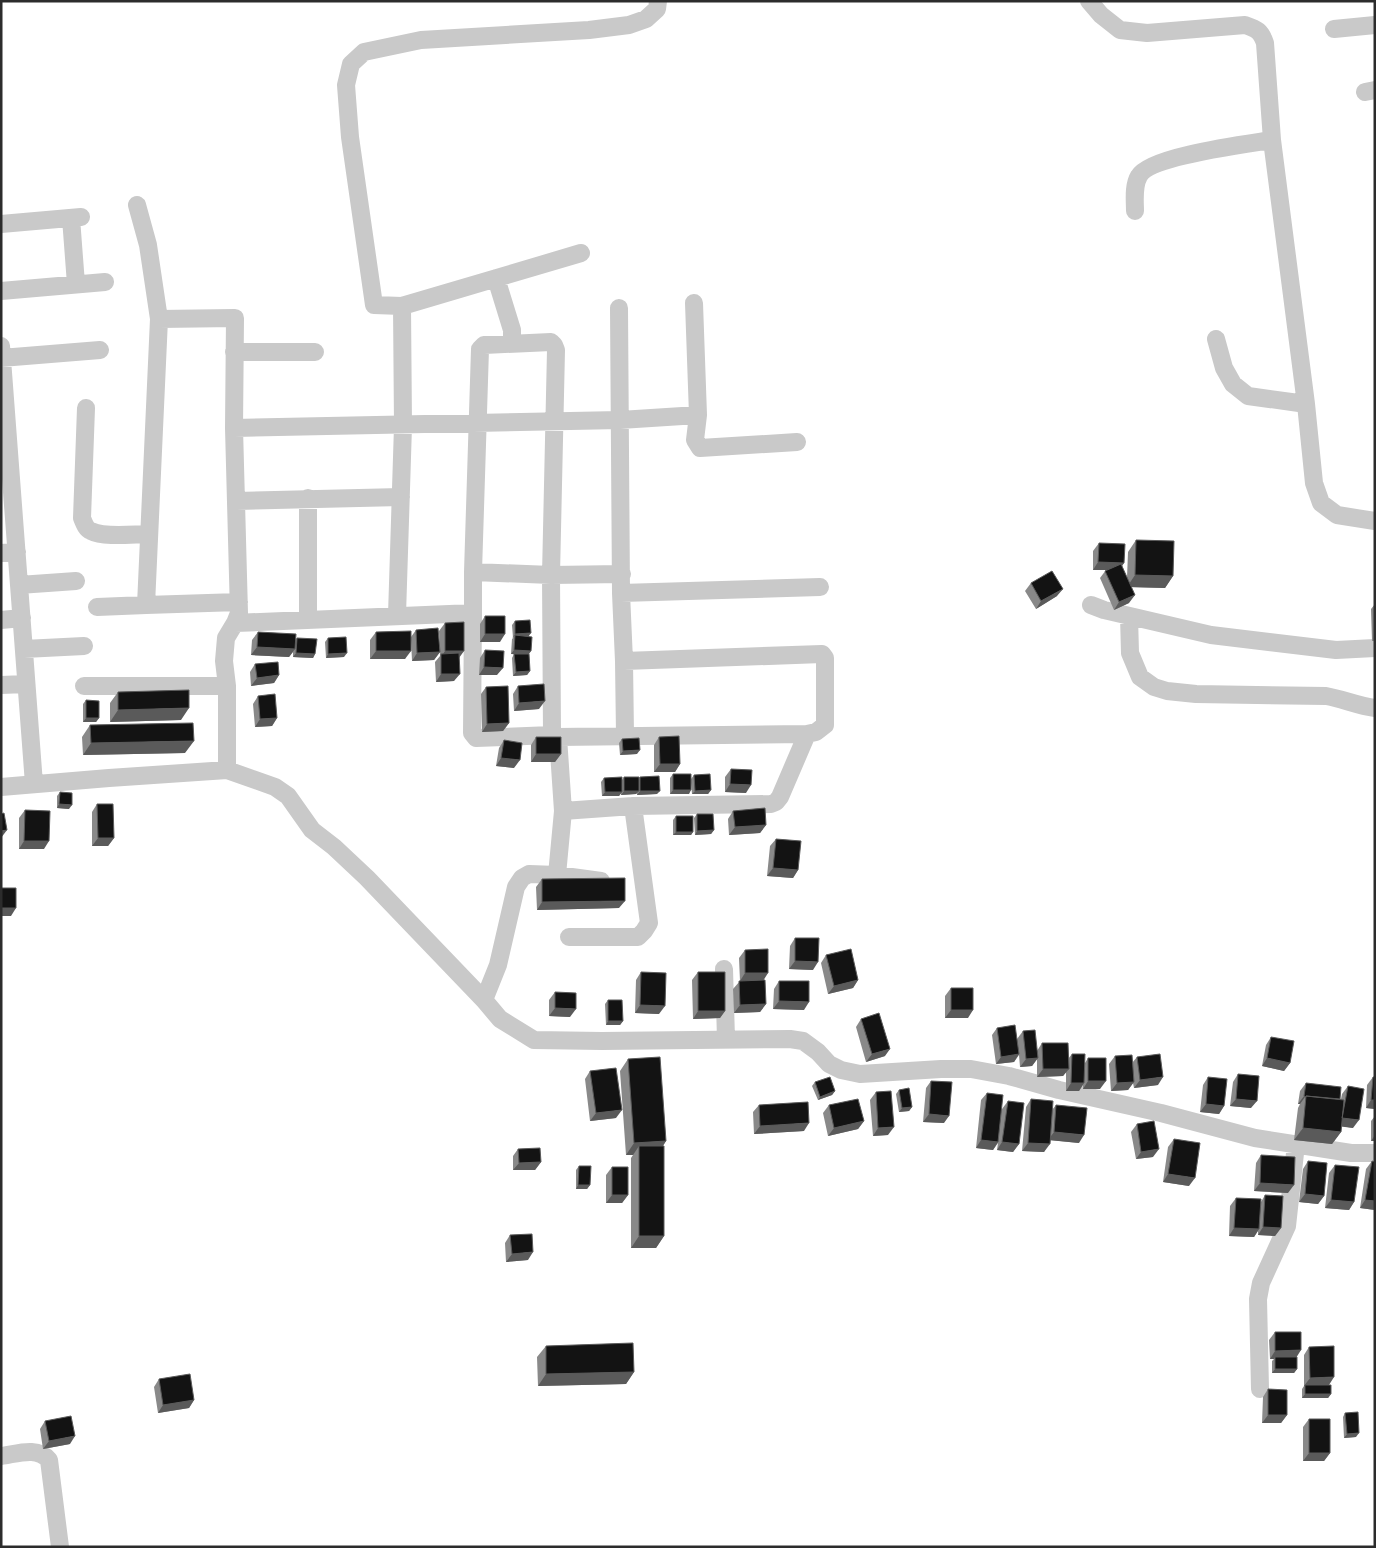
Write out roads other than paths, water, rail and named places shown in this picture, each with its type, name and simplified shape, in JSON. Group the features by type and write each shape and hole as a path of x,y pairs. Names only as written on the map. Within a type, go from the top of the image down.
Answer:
{"street":[{"path":"581,253 402,306 374,305 350,138 346,85 352,64 364,52 421,40 589,30 629,25 646,19 657,9 658,1"},
{"path":"1089,1 1101,15 1120,30 1147,33 1245,26 1257,29 1262,34 1265,43 1272,140 1306,404 1314,483 1320,503 1337,515 1375,521"},
{"path":"1334,29 1375,24"},
{"path":"1135,211 1138,177 1143,171 1175,158 1272,140"},
{"path":"137,206 148,244 159,319 146,605"},
{"path":"1,224 76,218 76,284"},
{"path":"496,278 512,330 512,344"},
{"path":"1,291 105,282"},
{"path":"694,303 698,415 695,440 700,448 797,442"},
{"path":"397,615 403,426 402,306"},
{"path":"618,308 621,593 625,735"},
{"path":"159,319 235,318 234,428 239,613 226,638 224,661 227,686 227,770"},
{"path":"1216,339 1224,368 1233,384 1248,396 1306,404"},
{"path":"556,875 562,811 555,736 551,575 556,350 551,342 484,345 480,349 473,572 472,733 474,736 479,739 555,736 807,734 816,732 825,724 825,658 822,654 624,661"},
{"path":"34,784 19,585 9,552 2,354 100,350"},
{"path":"234,352 315,352"},
{"path":"86,408 82,518 85,525 90,531 102,534 149,534"},
{"path":"234,428 478,424 620,420 698,415"},
{"path":"236,501 401,497"},
{"path":"308,498 308,619"},
{"path":"473,572 551,575 622,574"},
{"path":"19,585 76,581"},
{"path":"621,593 820,587"},
{"path":"97,606 239,602"},
{"path":"1092,605 1104,610 1211,635 1336,650 1375,648"},
{"path":"235,623 473,612"},
{"path":"1130,616 1130,653 1140,677 1154,687 1167,691 1196,694 1326,696 1375,708"},
{"path":"1,620 22,618"},
{"path":"24,649 84,646"},
{"path":"1,686 26,684"},
{"path":"84,686 227,686"},
{"path":"562,811 632,806 771,804 780,797 807,734"},
{"path":"1,787 227,770 275,787 288,796 312,830 334,847 367,878 500,1019 534,1040 602,1042 790,1039 802,1042 818,1052 829,1064 841,1070 860,1074 971,1069 1009,1076 1256,1138 1351,1154 1375,1153"},
{"path":"569,936 638,937 649,923 632,806"},
{"path":"484,1000 498,965 516,887 522,878 530,874 556,875 601,881"},
{"path":"724,968 726,1039"},
{"path":"1260,1389 1258,1299 1261,1283 1287,1226 1296,1144"},
{"path":"1,1456 35,1451 45,1454 49,1460 60,1547"}]}
